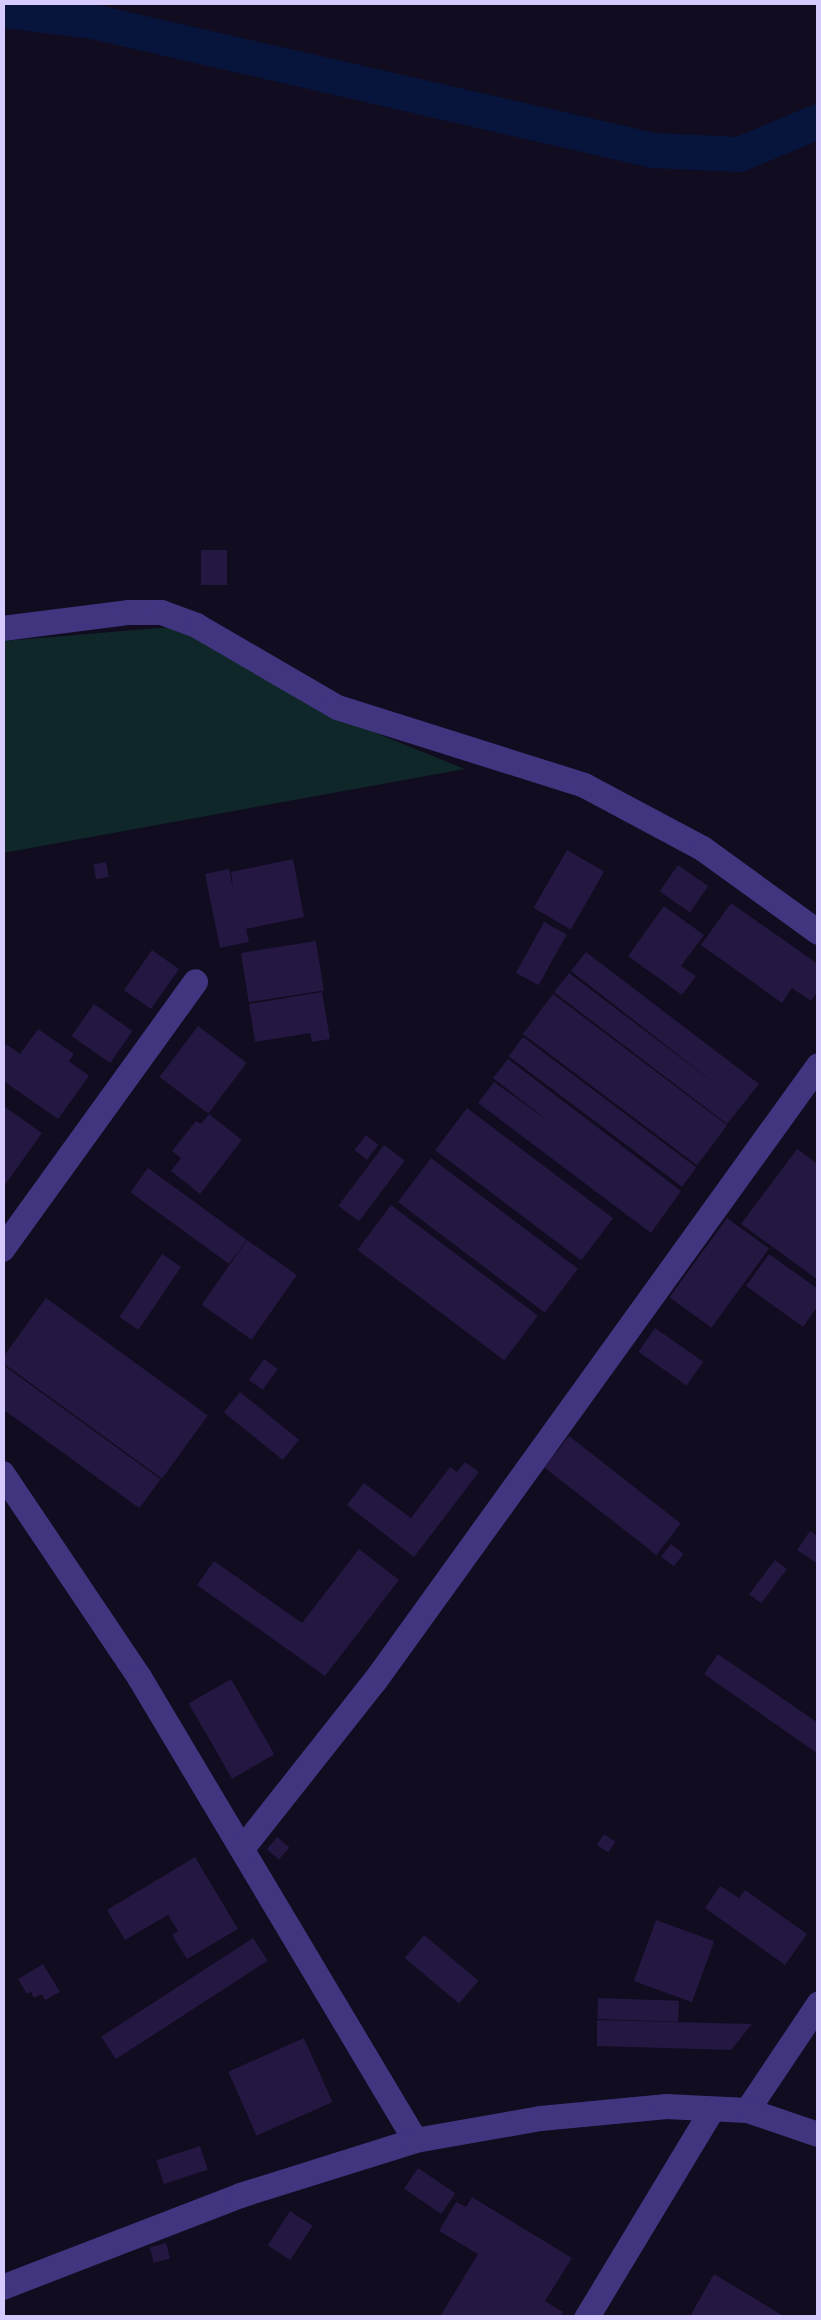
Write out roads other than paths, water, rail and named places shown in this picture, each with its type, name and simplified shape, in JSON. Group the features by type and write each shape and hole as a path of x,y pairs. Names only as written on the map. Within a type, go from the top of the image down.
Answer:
{"street":[{"path":"2,628 129,612 161,612 196,624 338,707 584,785 702,848 818,932"},
{"path":"2,1248 195,981"},
{"path":"243,1847 375,1680 818,1065"},
{"path":"2,1474 139,1677 415,2140"},
{"path":"747,2110 818,2004"},
{"path":"2,2288 240,2195 415,2140 571,2115 666,2106 747,2110 818,2134"},
{"path":"586,2318 712,2109"}],"waterway":[{"path":"2,10 92,21 653,150 739,154 818,121"}]}
